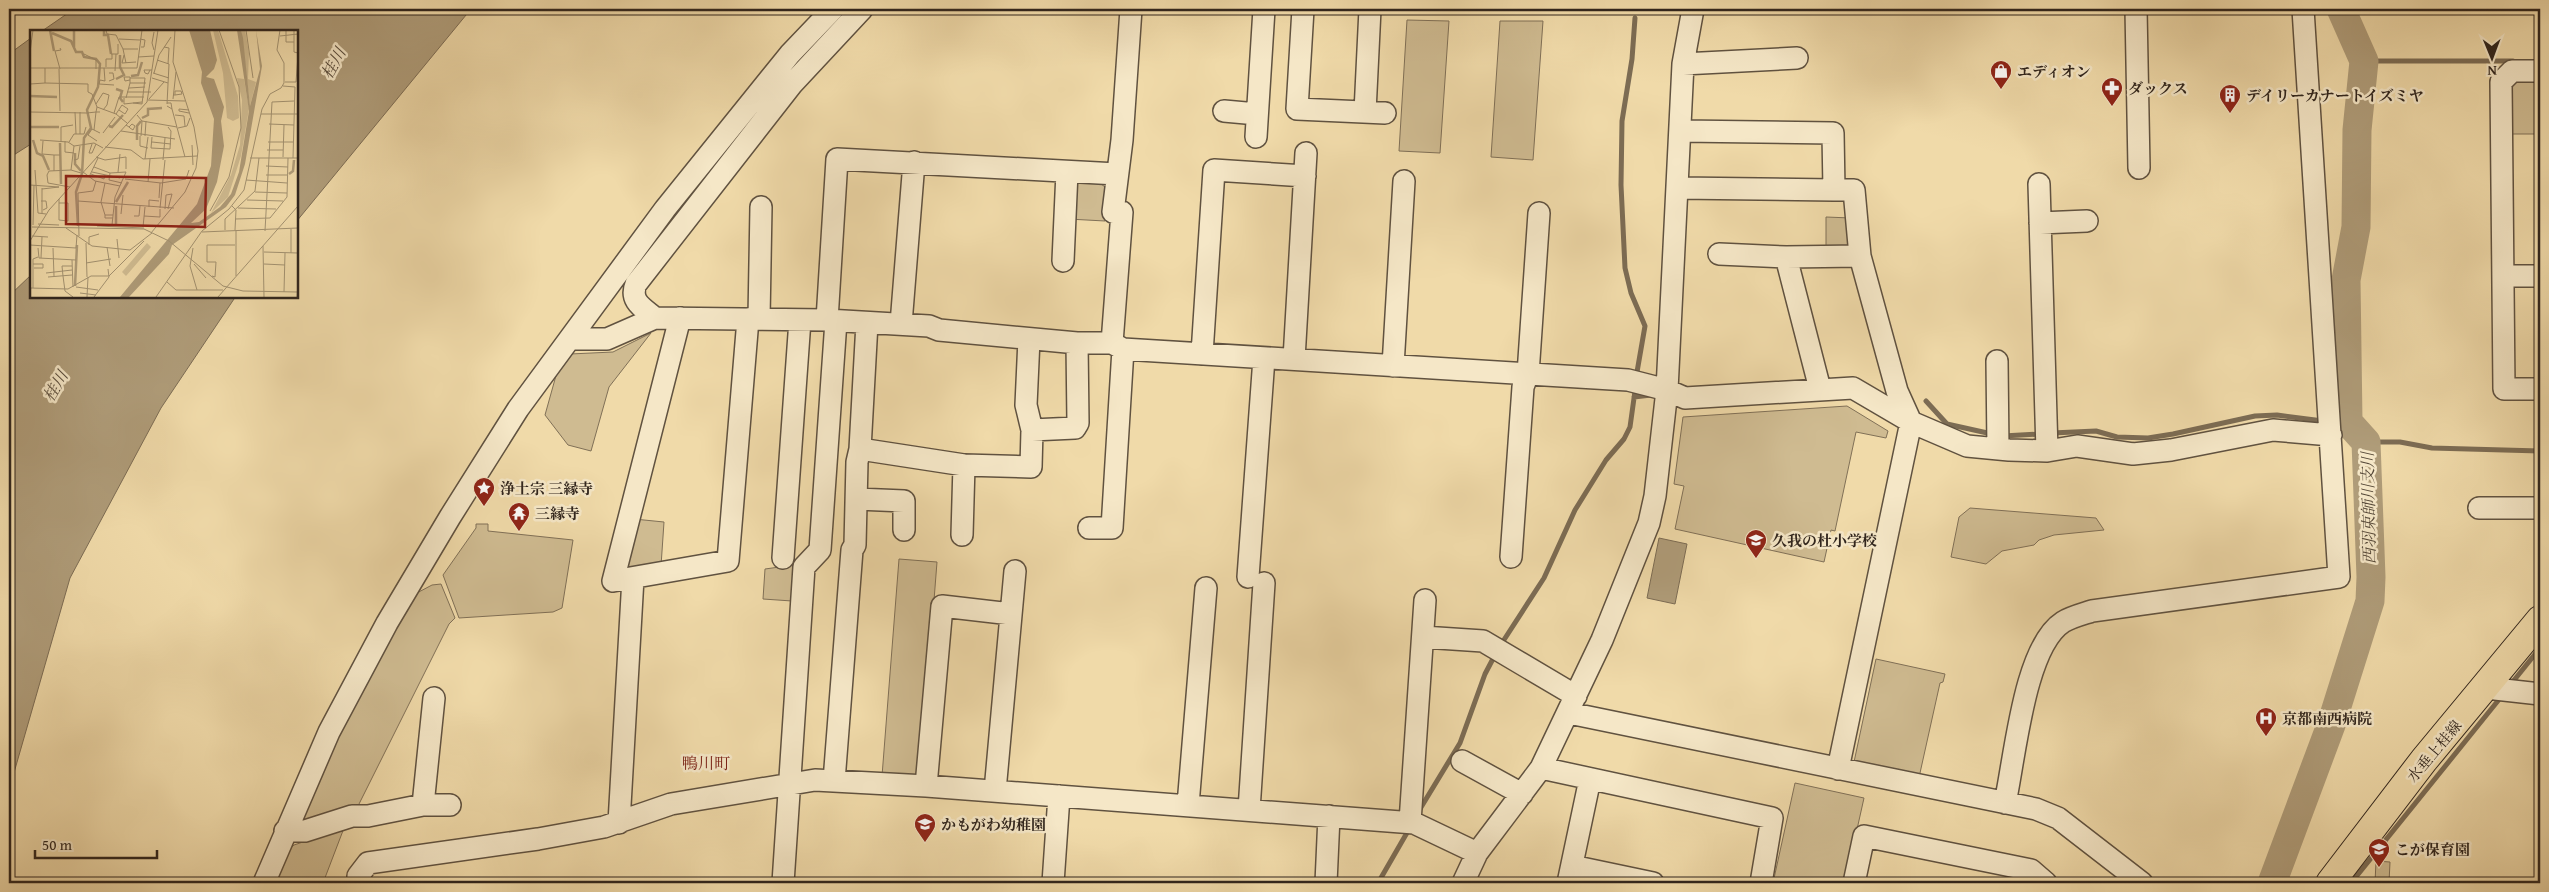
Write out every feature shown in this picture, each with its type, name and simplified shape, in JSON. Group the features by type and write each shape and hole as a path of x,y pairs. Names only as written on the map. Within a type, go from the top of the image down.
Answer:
{"main road":[{"name":"水垂上桂線","path":"2330,883 2424,760 2500,690 2540,620"}],"street":[{"path":"264,883 329,732 392,615 518,408 571,339 665,209 790,54 833,9"},
{"path":"655,318 636,302 633,295 636,284 792,84 862,9"},
{"path":"1089,528 1112,528 1122,212 1113,212 1118,174 1131,9"},
{"path":"1256,137 1264,9"},
{"path":"1303,9 1297,109 1375,113 1370,9"},
{"path":"1463,883 1477,853 1541,768 1602,640 1648,524 1654,496 1667,390 1683,64 1693,9"},
{"path":"2136,9 2140,168"},
{"path":"2005,803 2030,676 2043,644 2063,622 2092,611 2339,578 2303,9"},
{"path":"1683,64 1797,58"},
{"path":"2540,71 2512,71 2501,82 2504,389 2540,388"},
{"path":"1224,111 1257,114"},
{"path":"1680,131 1833,133 1834,190"},
{"path":"1294,360 1306,153"},
{"path":"783,883 804,567 820,550 832,320 837,159 1118,174"},
{"path":"901,324 914,162"},
{"path":"1202,354 1214,170 1305,176"},
{"path":"1063,261 1067,172"},
{"path":"1392,366 1404,181"},
{"path":"2039,184 2046,441"},
{"path":"1678,188 1854,190 1860,256 1906,411 1838,769"},
{"path":"680,318 613,581 728,562 754,318 762,207"},
{"path":"1518,546 1523,387 1528,374 1539,213"},
{"path":"2040,223 2087,221"},
{"path":"1719,254 1786,257 1860,256"},
{"path":"1786,257 1819,384"},
{"path":"2504,276 2540,276"},
{"path":"571,339 607,339 655,318 832,320 901,324 1029,339 1202,354 1628,380 1667,390 1685,398 1819,384 1853,388 1906,411 1967,446 1998,440 2046,441 2133,454 2171,450 2273,430 2330,427"},
{"path":"784,558 800,320"},
{"path":"834,781 852,550 855,545 857,462 860,449 867,322"},
{"path":"860,449 964,465 1031,467 1032,430 1026,405 1029,339"},
{"path":"1032,430 1075,428 1078,423 1077,343"},
{"path":"1249,810 1264,358"},
{"path":"1997,361 1998,440"},
{"path":"962,535 964,465"},
{"path":"857,499 904,502 904,530"},
{"path":"2479,508 2540,508"},
{"path":"995,791 1015,571"},
{"path":"618,823 633,578"},
{"path":"1188,805 1206,588"},
{"path":"1410,822 1425,600"},
{"path":"926,786 942,606 1011,614"},
{"path":"1422,637 1483,641 1498,649 1572,705 1838,769 2036,809 2058,818 2135,881"},
{"path":"2500,690 2540,694"},
{"path":"423,806 434,698"},
{"path":"1462,760 1522,794"},
{"path":"1541,768 1772,818 1761,883"},
{"path":"1590,779 1570,874 1653,883"},
{"path":"358,883 358,876 368,863 538,839 618,823 671,804 815,780 926,786 1410,822 1477,853"},
{"path":"1053,883 1059,796"},
{"path":"285,831 305,830 352,816 423,806 450,805"},
{"path":"1326,883 1329,816"},
{"path":"1854,883 1864,836 2031,870 2046,883"}],"shaded area":[{"path":"1407,20 1449,21 1440,153 1399,151"},
{"path":"1500,21 1543,21 1533,160 1491,157"},
{"path":"2540,80 2540,134 2509,134 2508,87 2515,81"},
{"path":"1070,180 1098,181 1107,189 1105,221 1068,219"},
{"path":"1826,217 1851,218 1849,249 1826,249"},
{"path":"651,333 609,387 591,451 568,445 545,415 557,372 570,354 613,352"},
{"path":"1847,406 1888,431 1886,438 1856,432 1835,531 1831,530 1824,562 1675,529 1684,486 1674,484 1683,417"},
{"path":"1970,508 2096,518 2104,530 2054,535 2039,540 2034,545 2002,551 1986,564 1951,557 1959,517"},
{"path":"634,519 664,522 661,566 630,571 624,564"},
{"path":"476,524 488,524 488,531 573,540 562,608 553,612 459,618 443,575 476,528"},
{"path":"899,559 937,562 920,779 882,776"},
{"path":"794,565 792,601 763,599 765,569"},
{"path":"441,584 455,618 449,624 358,806 305,821 299,814 336,735 415,594 432,585"},
{"path":"1876,659 1945,674 1943,682 1940,683 1920,773 1916,777 1854,762"},
{"path":"1795,783 1864,798 1845,883 1773,883"},
{"path":"344,828 323,883 273,883 283,855 294,845"},
{"path":"2376,861 2390,862 2389,883 2375,883"}],"water":[{"name":"桂川","path":"74,9 471,9 298,220 298,30 43,30"},
{"path":"30,39 30,145 9,158 9,54"},
{"name":"桂川","path":"30,276 30,298 235,298 161,408 70,578 9,790 9,296"},
{"path":"1659,538 1687,544 1675,604 1647,598"}],"waterway":[{"name":"西羽束師川支川","path":"2272,883 2331,725 2370,601 2371,577 2366,442 2348,422 2346,280 2356,227 2357,130 2364,61 2341,9"},
{"path":"1635,18 1632,59 1622,121 1621,185 1625,268 1631,293 1645,326 1637,372"},
{"path":"2364,61 2513,61"},
{"path":"1500,646 1544,578 1575,510 1606,460 1624,439 1630,427 1635,391"},
{"path":"1634,397 1651,395"},
{"path":"1926,401 1947,424 1992,434"},
{"path":"2052,433 2096,431 2117,437 2148,438 2255,416 2277,415 2323,421"},
{"path":"2334,422 2348,422"},
{"path":"2003,436 2041,434"},
{"path":"2366,442 2400,442 2432,448 2540,451"},
{"path":"2511,684 2540,648"},
{"path":"1420,809 1460,743 1485,674 1496,653"},
{"path":"2351,883 2501,697"},
{"path":"1378,883 1408,831"}],"place":[{"name":"エディオン","path":"2001,90"},
{"name":"ダックス","path":"2112,107"},
{"name":"デイリーカナートイズミヤ","path":"2230,114"},
{"name":"浄土宗 三縁寺","path":"484,507"},
{"name":"三縁寺","path":"519,532"},
{"name":"久我の杜小学校","path":"1756,559"},
{"name":"京都南西病院","path":"2266,737"},
{"name":"かもがわ幼稚園","path":"925,843"},
{"name":"こが保育園","path":"2379,868"}],"district":[{"name":"鴨川町","path":"706,763"}]}
